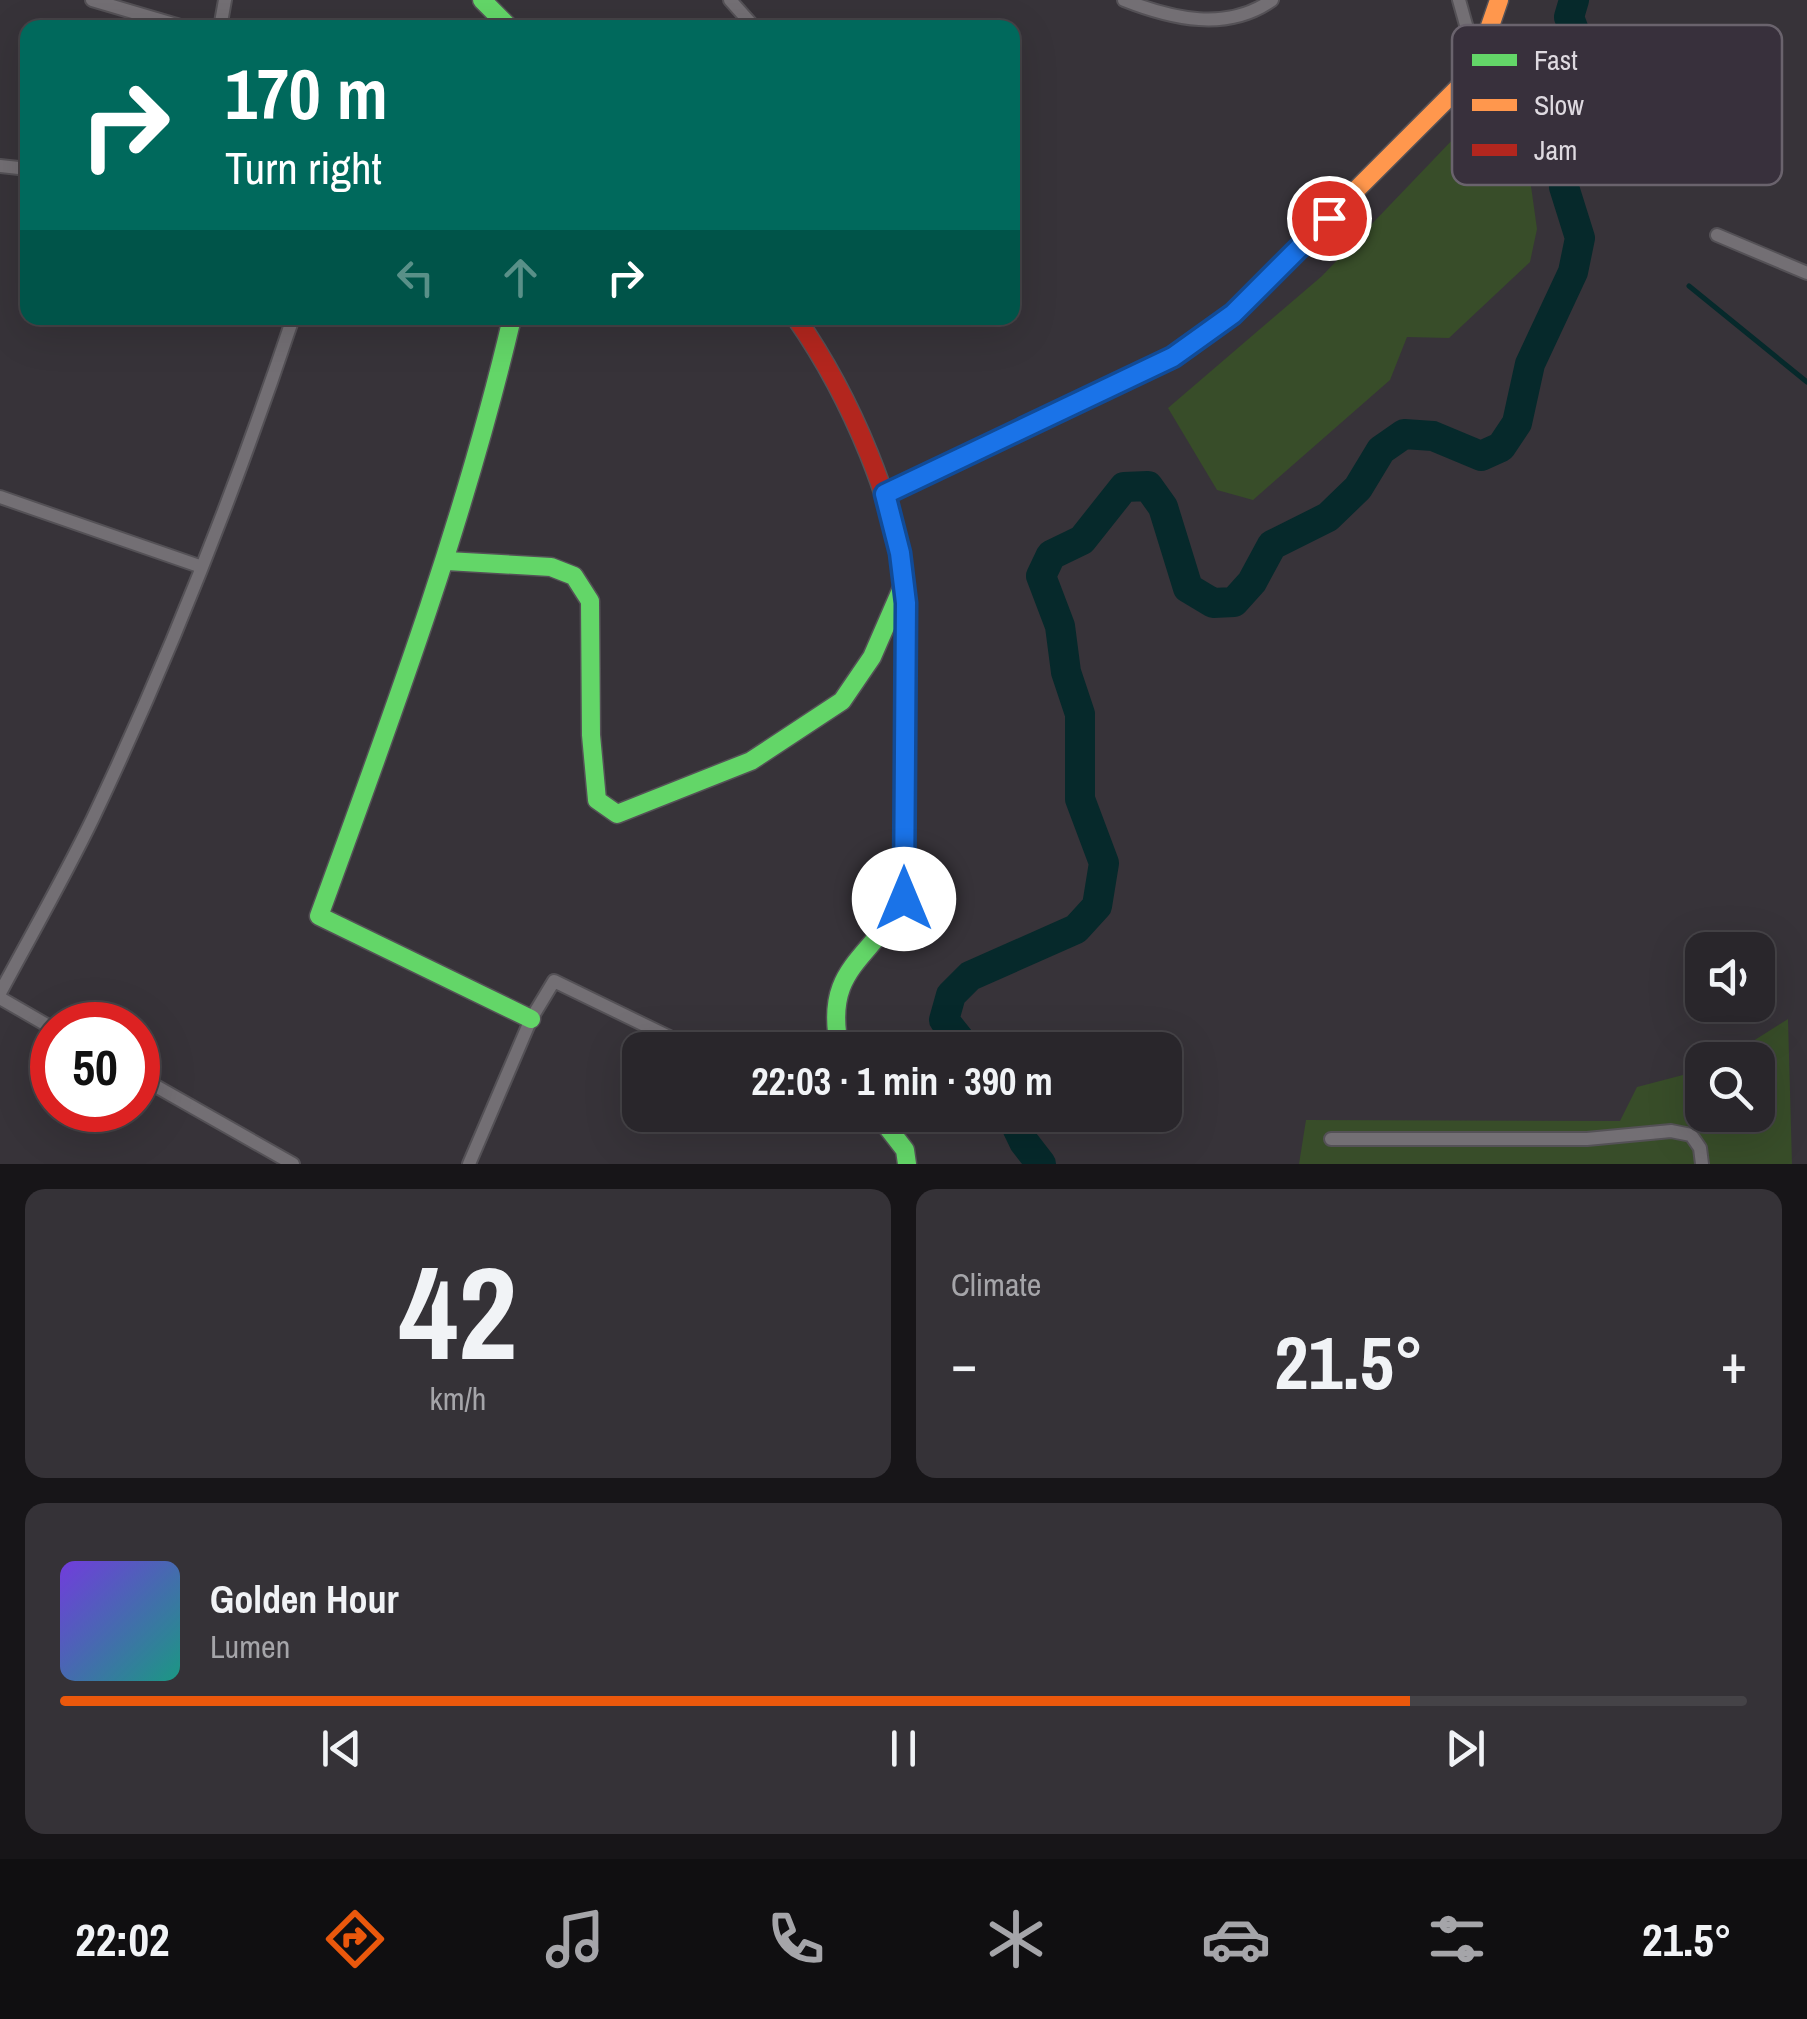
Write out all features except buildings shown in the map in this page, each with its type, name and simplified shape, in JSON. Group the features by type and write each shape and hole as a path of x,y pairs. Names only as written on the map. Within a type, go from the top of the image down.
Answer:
{"street":[{"path":"92,0 160,20"},
{"path":"482,0 502,20"},
{"path":"730,0 748,20"},
{"path":"1124,0 1157,13 1204,21 1255,12 1272,0"},
{"path":"1458,0 1465,25"},
{"path":"1490,25 1499,0"},
{"path":"885,494 1155,366 1233,314 1452,94"},
{"path":"1717,235 1807,273"},
{"path":"30,1014 0,995 92,819 202,567 291,325"},
{"path":"511,325 498,385 447,560 319,916 531,1019"},
{"path":"801,325 821,354 885,494 906,603 904,899 893,924 846,970 834,997 838,1032"},
{"path":"0,496 202,567"},
{"path":"447,560 551,567 574,576 590,601 591,735 597,800 617,814 751,761 842,701 872,657 904,584"},
{"path":"469,1164 531,1019 554,981 659,1032"},
{"path":"160,1088 293,1164"},
{"path":"891,1132 905,1150 907,1164"},
{"path":"1331,1139 1587,1138 1671,1132 1691,1135 1700,1148 1702,1164"}],"green space":[{"path":"1452,140 1452,185 1531,185 1537,229 1530,262 1449,338 1407,337 1390,380 1253,500 1217,490 1168,408 1322,276"},
{"path":"1788,1019 1792,1164 1299,1164 1306,1120 1620,1121 1637,1087 1685,1074 1685,1132 1775,1132 1775,1042 1752,1042"}],"waterway":[{"path":"1572,25 1569,17 1574,0"},
{"path":"954,1032 944,1020 951,995 970,976 1076,929 1097,906 1104,863 1080,799 1080,714 1066,672 1060,626 1041,576 1051,555 1082,540 1124,487 1148,486 1163,507 1188,588 1213,603 1234,602 1252,582 1272,545 1328,517 1358,488 1381,450 1404,434 1433,436 1481,456 1501,447 1517,423 1530,364 1573,272 1580,238 1564,185"},
{"path":"1689,286 1807,382"},
{"path":"1019,1132 1041,1164"}],"traffic: fast":[{"path":"482,0 502,20"},
{"path":"510,325 449,545 319,916 531,1019"},
{"path":"447,561 551,567 574,576 590,601 591,735 597,800 617,814 751,761 842,701 872,657 902,588"},
{"path":"837,1032 837,1001 843,983 904,899 905,750"},
{"path":"891,1132 905,1150 907,1164"}],"traffic: slow":[{"path":"1490,25 1499,0"},
{"path":"885,493 1173,357 1233,313 1452,94"}],"traffic: jam":[{"path":"801,325 853,417 894,530 906,603 905,750"}],"route":[{"path":"904,899 906,603 900,553 885,494 1173,357 1233,314 1329,218"}]}
